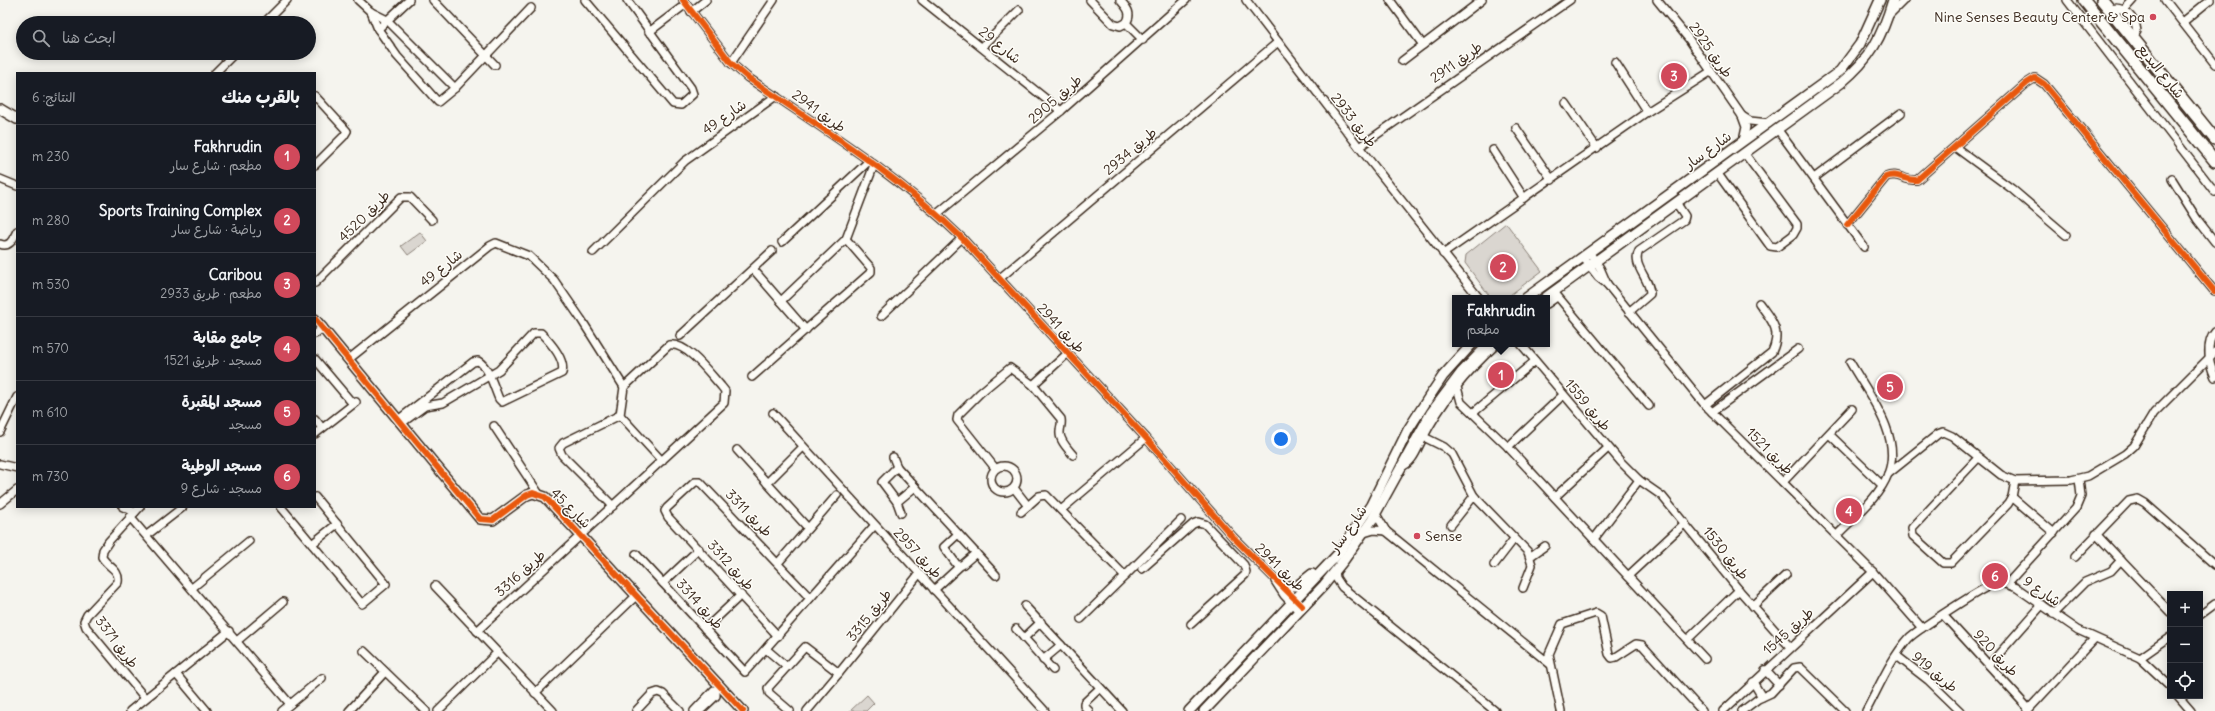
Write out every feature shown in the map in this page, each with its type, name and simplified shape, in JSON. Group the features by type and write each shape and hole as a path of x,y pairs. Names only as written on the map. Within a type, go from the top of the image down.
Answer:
{"main road":[{"name":"شارع البديع","path":"2084,0 2215,161"},
{"name":"شارع البديع","path":"2102,0 2215,139"}],"street":[{"path":"271,16 287,0"},
{"path":"358,0 371,12 387,20 455,88"},
{"path":"378,29 409,0"},
{"path":"433,0 495,65"},
{"path":"585,0 673,104 681,105 691,98 693,94 691,88 627,0"},
{"path":"691,12 706,0"},
{"path":"731,63 774,0"},
{"name":"شارع 29","path":"922,0 1061,111"},
{"path":"1090,0 1113,24 1120,26 1126,23 1129,16 1129,11 1120,0"},
{"name":"طريق 2905","path":"937,214 1061,111 1186,0"},
{"name":"طريق 2933","path":"1246,0 1359,147 1477,295"},
{"path":"1390,0 1423,45"},
{"path":"1402,61 1482,0"},
{"name":"طريق 2911","path":"1359,147 1570,0"},
{"name":"طريق 2925","path":"1657,0 1688,38 1710,72 1742,116 1746,127 1743,141"},
{"name":"شارع سار","path":"1530,295 1833,76 1847,63 1860,44 1880,0"},
{"name":"شارع سار","path":"1550,296 1556,294 1593,264 1778,130 1841,83 1861,66 1878,42 1889,15 1893,0"},
{"path":"1889,15 1904,0"},
{"path":"2067,0 2215,192"},
{"path":"2124,10 2133,0"},
{"path":"2165,0 2215,64"},
{"path":"2183,22 2210,0"},
{"path":"649,32 684,2"},
{"name":"شارع 49","path":"593,252 685,161 776,96 747,77 731,63 684,2"},
{"path":"2110,10 2118,7 2124,10 2137,28 2133,38"},
{"path":"371,12 378,29 397,56 436,101 441,101 531,8"},
{"path":"982,47 1019,10"},
{"path":"1126,23 1142,40"},
{"name":"طريق 2934","path":"999,279 1278,42"},
{"path":"216,72 228,60"},
{"path":"1615,62 1647,112"},
{"path":"1443,254 1552,180 1647,112 1710,72"},
{"path":"1847,225 1886,177 1896,175 1911,181 1917,180 2030,80 2040,80 2215,292"},
{"name":"طريق 2941","path":"776,96 871,163 937,214 962,238 1146,438 1233,538 1283,586 1293,601"},
{"path":"316,97 347,131 344,136 316,164"},
{"path":"1566,103 1596,148"},
{"path":"0,109 16,117"},
{"path":"1814,178 1901,113"},
{"path":"1742,116 1750,121 1769,123"},
{"path":"1516,128 1552,180"},
{"path":"1778,130 1864,247"},
{"path":"1955,147 2007,184 2066,235"},
{"path":"1493,150 1524,198"},
{"path":"1718,174 1770,246 1777,247 1793,235 1798,228 1797,224 1745,154"},
{"path":"781,301 846,239 871,163"},
{"path":"782,242 871,163"},
{"path":"0,179 16,186"},
{"path":"2172,179 2197,219 2215,242"},
{"name":"طريق 4520","path":"316,282 401,197 410,197 432,220"},
{"path":"1629,312 1650,294 1638,262 1637,254 1639,251 1684,220 1685,216 1677,204"},
{"path":"0,244 4,246 9,244 16,233"},
{"path":"881,316 962,238"},
{"path":"752,377 871,272 871,268 846,239"},
{"name":"شارع 49","path":"349,359 490,246 496,243 529,256 554,280 582,319 624,387"},
{"path":"680,336 772,251"},
{"name":"طريق 1521","path":"1586,255 1629,312 1705,405 1837,535 1873,572 1922,628"},
{"path":"752,269 806,330"},
{"path":"1550,301 1556,294 1648,406"},
{"path":"1705,405 1772,352 1777,341 1776,329 1759,303"},
{"name":"شارع 45","path":"316,320 480,519 493,520 527,495 540,494 550,501 637,596 718,689 743,711"},
{"path":"316,333 323,327"},
{"path":"400,422 425,406 443,403 488,375 499,370 534,333 538,332 550,344 562,363 562,373 502,402 488,375 484,367 478,361 473,362 400,422"},
{"path":"2215,332 2210,341 2209,357 2215,377"},
{"name":"طريق 3316","path":"476,631 724,403 725,391 689,352 674,344 669,345 624,387"},
{"name":"شارع سار","path":"1189,711 1338,554 1371,505 1408,430 1443,376 1469,347"},
{"name":"شارع سار","path":"1204,711 1300,608 1324,585 1364,533 1376,514 1438,403 1461,373 1487,347"},
{"path":"1401,467 1410,462 1445,402 1493,347"},
{"name":"طريق 1559","path":"1523,347 1608,448 1639,480"},
{"path":"1712,412 1798,349"},
{"path":"1888,474 1938,434 1943,432 1952,436 2001,475 2015,481 2079,479 2100,470 2125,454 2134,446 2154,413 2215,352"},
{"path":"1033,385 1068,353"},
{"path":"316,360 354,403 316,433"},
{"path":"1473,413 1535,361"},
{"path":"1837,535 1882,485 1888,474 1892,453 1889,432 1850,362"},
{"path":"995,468 959,424 958,416 980,393 1010,368 1033,385 1061,419 1062,425 1059,433 1062,440 1073,455"},
{"path":"620,415 624,387"},
{"path":"1457,387 1461,402"},
{"path":"1508,447 1563,395"},
{"path":"0,432 16,399"},
{"path":"1445,402 1452,400 1461,402 1508,447 1705,659"},
{"path":"1783,482 1852,409"},
{"name":"طريق 2957","path":"773,413 874,526 1045,711"},
{"path":"620,415 662,461"},
{"path":"613,506 562,455 559,448 563,443 620,415"},
{"path":"316,421 322,428"},
{"path":"494,426 540,494"},
{"path":"1829,434 1882,485"},
{"path":"1424,436 1444,446 1452,454 1474,496 1531,556 1532,565 1523,588"},
{"path":"1061,510 1146,438"},
{"path":"768,483 803,447"},
{"path":"1555,497 1608,448"},
{"path":"737,450 808,528"},
{"path":"893,457 897,467 996,575"},
{"path":"1978,458 1912,528 1913,536 1943,563 1951,563 2008,504 2012,497 2015,481"},
{"path":"0,464 16,468"},
{"path":"1003,466 1013,470 1017,481 1014,488 1006,492 996,490 993,487 990,477 995,468 1003,466"},
{"path":"897,467 882,482 898,502 901,513"},
{"path":"2007,584 2054,533 2079,502 2081,489 2079,479"},
{"path":"1594,539 1639,480"},
{"name":"طريق 1530","path":"1639,480 1662,496 1739,590 1790,647"},
{"name":"طريق 3311","path":"665,511 695,482 700,482 810,598"},
{"path":"898,502 915,487"},
{"path":"1014,488 1028,506"},
{"path":"0,504 16,491"},
{"path":"1021,512 1043,494 1061,510 1125,576"},
{"path":"778,563 837,495"},
{"path":"1451,525 1474,496"},
{"path":"2012,497 2054,533"},
{"path":"282,508 362,604 386,584 316,498"},
{"path":"2076,556 2129,501 2138,499 2163,518 2215,565"},
{"path":"125,508 135,512 147,535 290,704"},
{"path":"147,535 182,508"},
{"name":"طريق 3312","path":"665,511 668,517 700,549 778,636"},
{"name":"طريق 3371","path":"135,512 108,540 103,550 102,557 105,562 116,571 119,577 118,582 84,621 86,627 145,698"},
{"path":"1376,514 1386,531 1550,664"},
{"path":"1082,619 1181,520"},
{"path":"1142,569 1193,524 1198,522 1206,524 1244,565 1246,572 1190,624"},
{"path":"1628,576 1685,523"},
{"path":"312,544 337,524"},
{"path":"787,667 766,649 874,526"},
{"path":"1364,533 1374,530 1386,531"},
{"path":"958,534 944,548 960,566"},
{"path":"2096,534 2167,609"},
{"path":"1224,544 1233,538"},
{"path":"1494,565 1514,539"},
{"path":"192,588 249,541"},
{"path":"1531,556 1545,546"},
{"path":"663,583 700,549"},
{"path":"934,590 976,553"},
{"name":"طريق 3314","path":"636,554 743,671 748,672 766,649"},
{"path":"1283,586 1292,587 1301,584 1328,560 1338,554"},
{"path":"2053,614 2085,582 2111,571 2120,560"},
{"path":"1335,570 1336,578 1342,587 1495,711"},
{"name":"طريق 1545","path":"1723,711 1765,670 1873,572"},
{"name":"طريق 3315","path":"807,711 920,574"},
{"path":"1754,606 1786,575"},
{"name":"طريق 2941","path":"1273,578 1279,590 1300,608"},
{"name":"شارع 9","path":"1866,711 1896,656 1910,638 1922,628 1987,586 2007,584 2017,588 2053,614 2094,639 2140,658 2167,683"},
{"path":"1324,585 1342,587"},
{"path":"435,586 553,711"},
{"path":"1688,640 1739,590"},
{"path":"705,629 741,595"},
{"path":"535,693 637,596"},
{"path":"237,641 283,602"},
{"path":"2203,613 2215,604"},
{"path":"1989,665 2042,605"},
{"path":"1025,606 1122,711"},
{"path":"1561,711 1549,654 1562,624 1596,613 1601,616 1612,658 1636,644 1642,645 1702,711"},
{"name":"طريق 920","path":"1943,615 2028,710"},
{"path":"1024,638 1041,622"},
{"path":"1016,629 1053,670"},
{"path":"130,711 229,632"},
{"path":"2140,658 2167,638"},
{"path":"2028,710 2094,639"},
{"path":"1043,660 1061,645"},
{"path":"790,711 768,691 805,647 839,673"},
{"path":"364,651 384,673 426,711"},
{"path":"438,711 497,653"},
{"name":"طريق 919","path":"1896,656 1928,680 1957,710"},
{"path":"1742,711 1762,697 1771,693 1794,668 1803,668 1846,711"},
{"path":"1765,670 1779,685"},
{"path":"349,711 384,673"},
{"path":"176,674 207,711"},
{"path":"282,711 322,678"},
{"path":"1753,682 1762,697"},
{"path":"1089,711 1084,703 1100,688"},
{"path":"694,711 714,690 718,689"},
{"path":"700,711 716,696 718,689"},
{"path":"636,711 652,694 658,692 663,694 680,711"},
{"path":"2180,699 2190,711"}],"shaded area":[{"path":"1506,223 1542,271 1510,295 1489,295 1465,263 1466,255"},
{"path":"420,232 427,241 408,255 401,246"},
{"path":"867,695 874,703 866,711 850,711"}],"cycle path":[{"path":"683,0 731,63 747,77 830,133 912,193 962,238 1146,438 1233,537 1302,606"},
{"path":"1847,225 1886,177 1897,176 1917,180 2027,83 2035,78 2044,84 2215,292"},
{"path":"316,320 480,519 493,520 527,495 533,493 545,497 743,711"}],"place":[{"name":"Nine Senses Beauty Center & Spa","path":"2153,17"},
{"name":"Caribou","path":"1674,76"},
{"name":"Sports Training Complex","path":"1503,267"},
{"name":"Fakhrudin","path":"1501,375"},
{"name":"مسجد المقبرة","path":"1890,387"},
{"name":"جامع مقابة","path":"1849,511"},
{"name":"Sense","path":"1417,536"},
{"name":"مسجد الوطية","path":"1995,576"}]}
